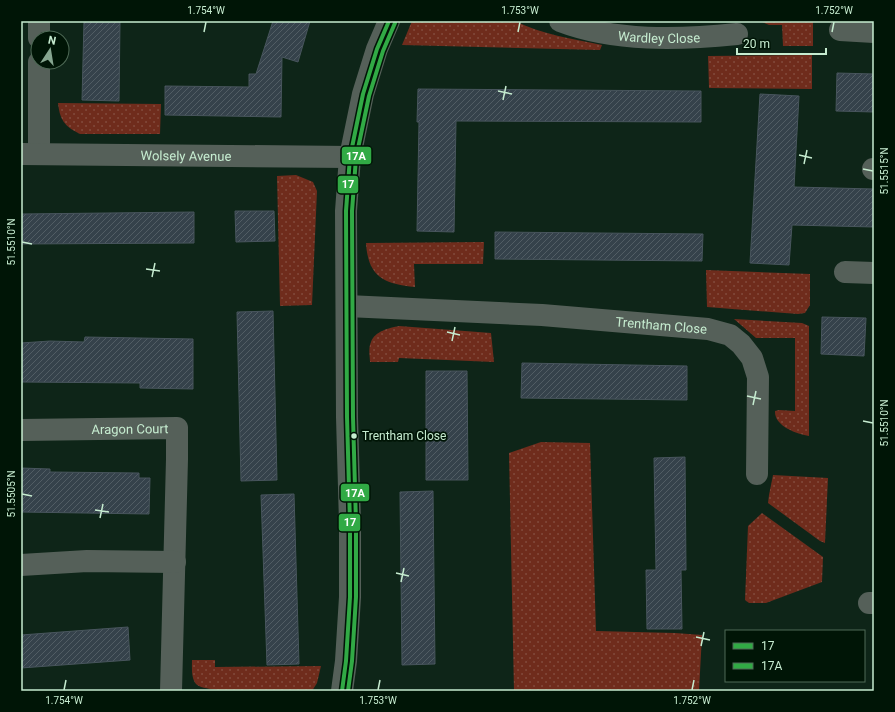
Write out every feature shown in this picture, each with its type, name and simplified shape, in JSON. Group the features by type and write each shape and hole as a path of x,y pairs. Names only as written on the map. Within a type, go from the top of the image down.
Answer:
{"street":[{"path":"342,691 346,661 350,597 346,211 350,157 363,94 370,70 389,21"},
{"name":"Wardley Close","path":"560,21 574,26 621,35 701,38 737,34"},
{"path":"840,30 874,32"},
{"path":"30,154 38,70"},
{"name":"Wolsely Avenue","path":"30,154 350,157"},
{"path":"845,272 874,273"},
{"name":"Trentham Close","path":"347,306 542,315 708,329 730,335 741,344 752,358 758,377 757,474"},
{"name":"Aragon Court","path":"21,430 177,428 171,691"},
{"path":"21,565 88,561 174,562"}],"shaded area":[{"path":"412,21 515,21 546,33 602,45 600,50 402,45"},
{"path":"760,21 813,21 813,46 783,46 782,25 769,25"},
{"path":"812,55 812,89 709,88 708,56"},
{"path":"58,103 161,104 160,134 80,134 64,122 60,114"},
{"path":"296,175 313,182 317,191 312,305 280,306 277,176"},
{"path":"484,242 483,264 414,264 415,287 394,284 379,276 374,271 370,263 366,243"},
{"path":"706,270 810,274 810,305 805,313 798,314 707,307"},
{"path":"734,319 802,323 809,326 809,436 793,431 782,425 778,421 775,411 795,411 795,338 756,338"},
{"path":"399,326 491,333 494,362 399,358 398,362 370,362 369,352 373,338 383,331"},
{"path":"541,442 590,443 596,631 702,635 699,691 514,691 509,453"},
{"path":"773,475 828,478 825,543 820,541 768,503"},
{"path":"762,513 823,557 822,582 766,603 749,603 745,600 748,526"},
{"path":"192,660 215,660 215,667 321,666 317,683 312,691 232,691 216,690 196,684 193,676"}],"building":[{"path":"84,21 120,21 119,101 82,100"},
{"path":"273,21 310,21 298,62 282,57 281,117 165,115 165,86 249,87 249,74 256,74"},
{"path":"837,73 874,74 874,112 836,111"},
{"path":"418,89 701,91 701,122 456,121 454,232 417,231 419,122 417,122"},
{"path":"760,94 799,96 794,187 874,189 874,227 792,225 789,265 750,263"},
{"path":"235,211 274,211 275,241 236,242"},
{"path":"194,212 194,243 21,244 21,214"},
{"path":"495,232 703,234 702,261 495,259"},
{"path":"273,311 277,480 241,481 237,312"},
{"path":"822,317 866,318 864,356 821,354"},
{"path":"85,337 193,339 193,389 140,388 140,383 21,382 21,343 50,341 84,342"},
{"path":"522,363 687,366 687,400 521,398"},
{"path":"426,371 467,371 468,480 426,480"},
{"path":"685,457 686,570 681,570 682,629 647,629 646,570 656,570 654,458"},
{"path":"21,468 50,469 50,472 139,473 139,478 150,478 149,514 21,512"},
{"path":"433,491 435,664 402,665 400,492"},
{"path":"294,494 299,664 267,665 261,495"},
{"path":"128,627 130,660 21,668 21,635"}],"transit line":[{"name":"17","path":"342,691 346,661 350,597 346,211 350,157 363,94 377,49 389,21"},
{"name":"17A","path":"348,691 352,661 356,597 352,211 356,158 369,96 383,51 395,23"}],"place":[{"name":"Trentham Close","path":"354,436"}]}
